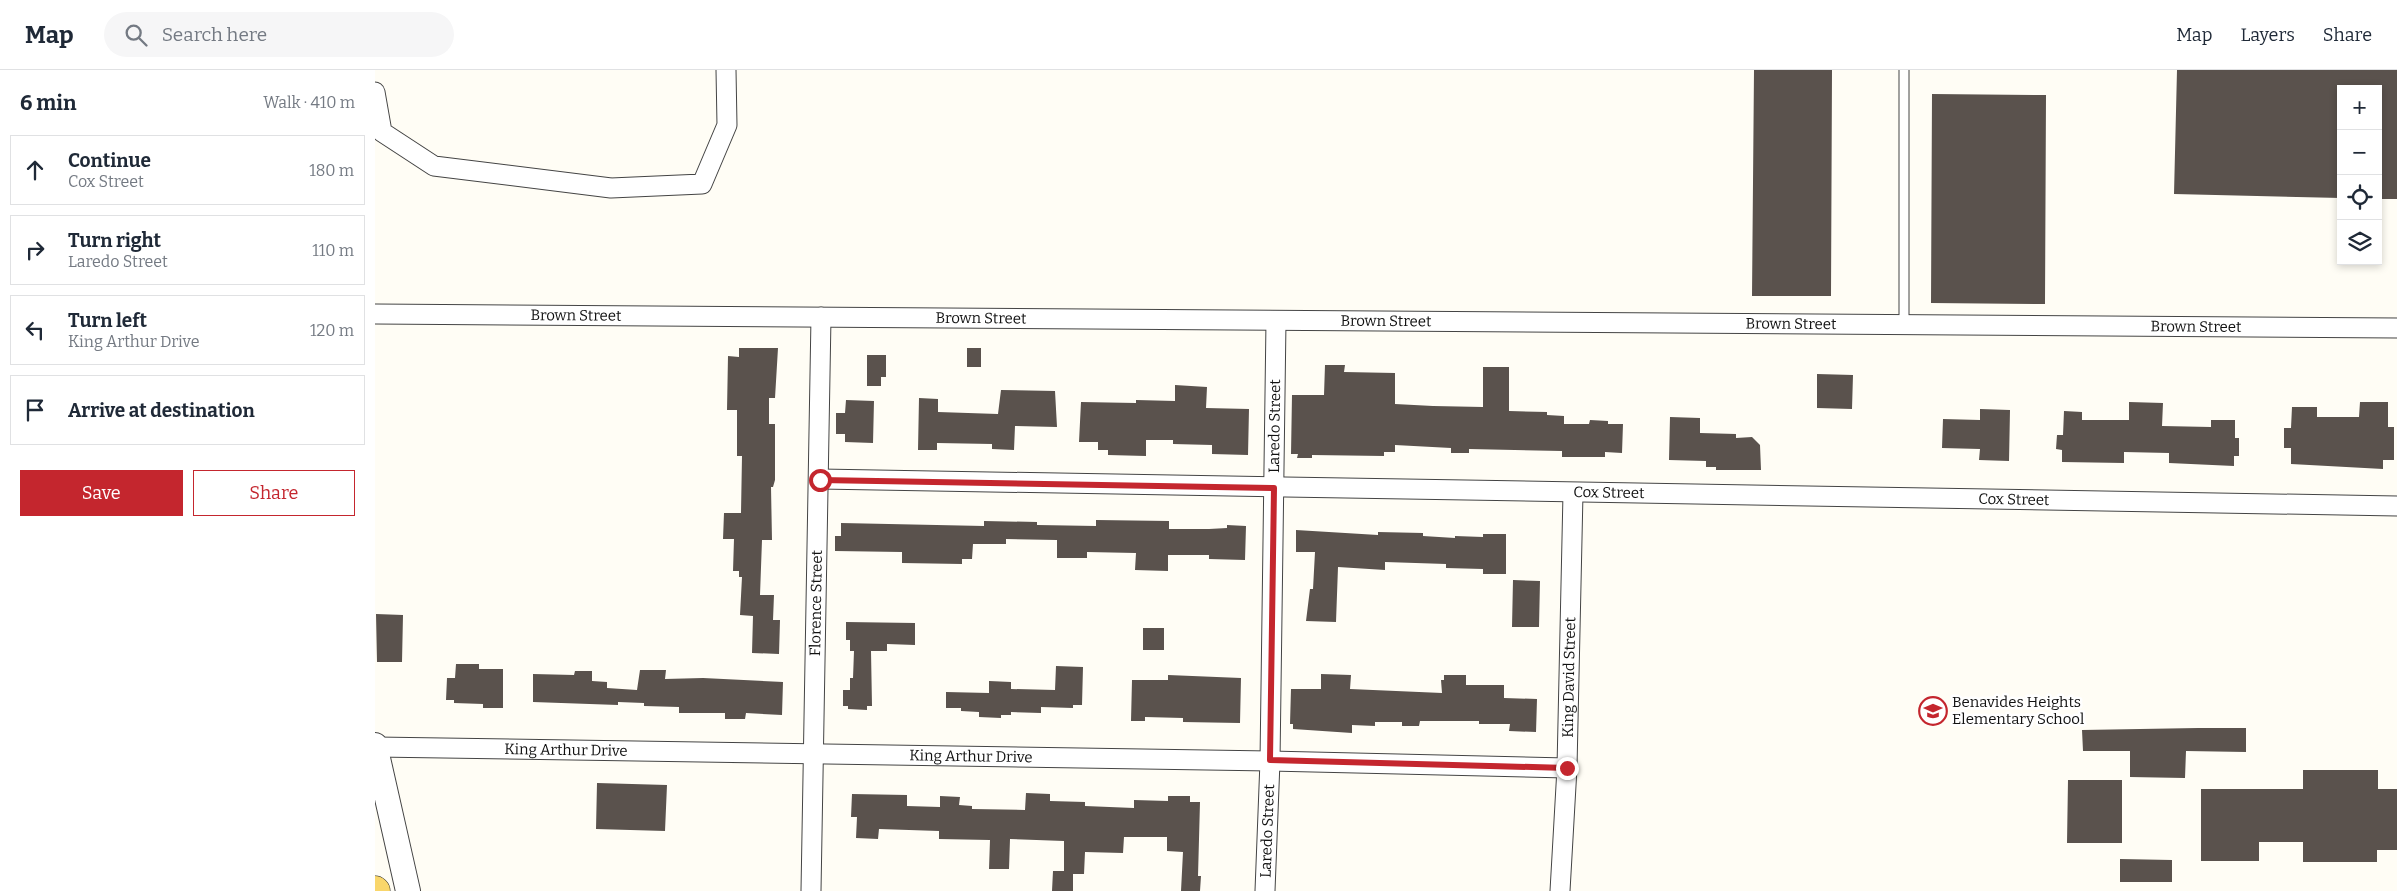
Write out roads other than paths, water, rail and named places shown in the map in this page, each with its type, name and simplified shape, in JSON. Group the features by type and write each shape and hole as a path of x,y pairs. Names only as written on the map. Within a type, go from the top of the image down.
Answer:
{"street":[{"path":"375,92 382,132 435,166 611,188 702,184 727,125 726,70"},
{"name":"Brown Street","path":"375,314 2397,328"},
{"name":"Florence Street","path":"811,891 820,480 821,317"},
{"name":"Laredo Street","path":"1265,891 1270,760 1276,321"},
{"name":"Cox Street","path":"820,480 2397,506"},
{"name":"King David Street","path":"1560,891 1567,768 1573,493"},
{"path":"375,746 408,891"},
{"name":"King Arthur Drive","path":"375,746 1270,760 1567,768"}],"lane":[{"path":"1904,70 1904,325"}],"place":[{"name":"Benavides Heights Elementary School","path":"1933,711"}]}
